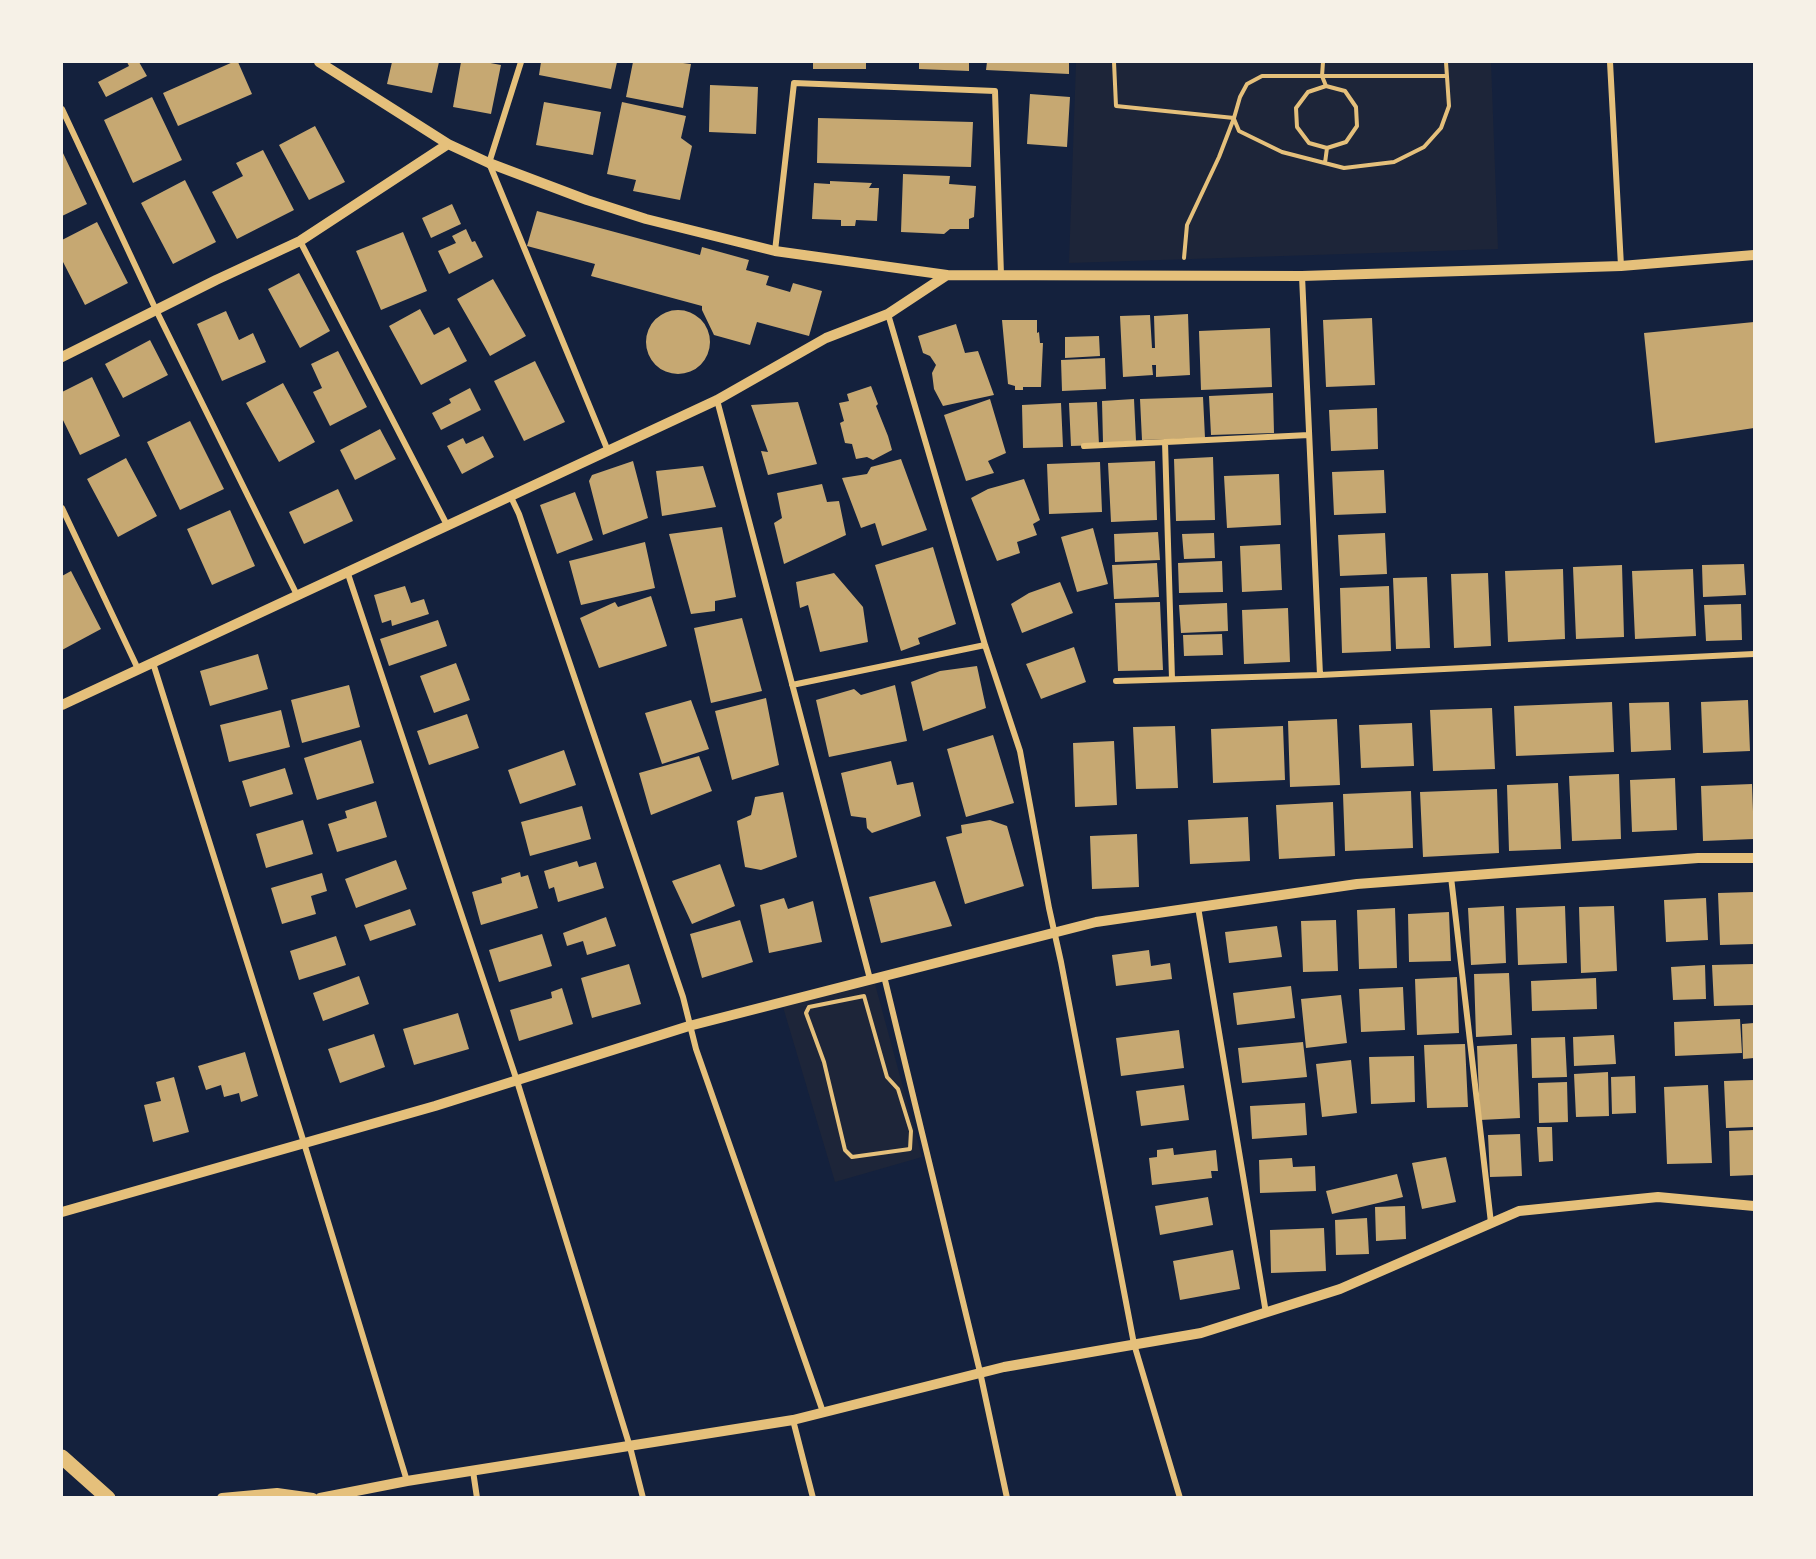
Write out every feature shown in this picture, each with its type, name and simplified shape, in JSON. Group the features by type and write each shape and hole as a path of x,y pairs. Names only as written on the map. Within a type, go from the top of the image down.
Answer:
{"main road":[{"path":"62,1457 108,1497"}],"street":[{"path":"319,62 448,144 489,163 586,200 646,219 775,251 947,275 1302,276 1621,266 1755,255"},
{"path":"521,62 489,163 608,451"},
{"path":"1610,62 1621,266"},
{"path":"775,251 794,83 995,91 1001,276"},
{"path":"62,109 156,310 297,595"},
{"path":"62,357 300,241 448,144"},
{"path":"300,241 447,525"},
{"path":"62,705 717,400 826,338 888,314 947,275"},
{"path":"1302,276 1320,675"},
{"path":"888,314 985,645 1020,751 1134,1344 1180,1497"},
{"path":"717,400 870,979"},
{"path":"1084,446 1309,435"},
{"path":"1165,442 1172,679"},
{"path":"510,495 523,525 683,997 700,1061 823,1412"},
{"path":"62,508 138,669"},
{"path":"347,572 517,1081 630,1447 643,1497"},
{"path":"792,685 985,645"},
{"path":"1116,681 1320,675 1755,654"},
{"path":"153,663 304,1143 407,1481"},
{"path":"62,1212 517,1081 689,1026 1096,922 1357,884 1698,858 1755,858"},
{"path":"1451,876 1491,1223"},
{"path":"1198,907 1266,1312"},
{"path":"884,975 980,1372 1007,1497"},
{"path":"320,1497 407,1481 793,1420 980,1372 1201,1333 1340,1289 1519,1211 1658,1197 1755,1206"},
{"path":"793,1420 813,1497"},
{"path":"473,1471 477,1497"},
{"path":"222,1497 277,1493 313,1497"}],"path":[{"path":"1114,62 1116,106 1234,118"},
{"path":"1323,62 1322,76 1326,86"},
{"path":"1234,118 1239,131 1282,152 1344,168 1395,162 1424,147 1441,128 1449,106 1446,62"},
{"path":"1184,258 1186,225 1219,157 1247,84 1262,76 1446,76"},
{"path":"1326,86 1345,91 1356,107 1357,126 1346,142 1327,148 1309,143 1297,127 1296,108 1308,92 1326,86"},
{"path":"1325,163 1327,148"},
{"path":"864,996 887,1077 898,1089 911,1131 910,1149 852,1157 845,1150 824,1062 807,1013 809,1007 864,996"}],"shaded area":[{"path":"1076,62 1491,62 1498,249 1069,263"},
{"path":"875,984 922,1157 835,1182 783,1007"}],"building":[{"path":"127,62 139,62 147,76 106,97 98,82 129,66"},
{"path":"233,62 238,62 252,94 178,126 163,93"},
{"path":"392,62 439,62 432,93 387,84"},
{"path":"461,62 501,65 491,114 453,107"},
{"path":"541,62 617,62 611,89 539,75"},
{"path":"633,62 691,64 683,108 626,97"},
{"path":"813,62 866,62 866,69 813,69"},
{"path":"919,62 969,62 969,71 919,69"},
{"path":"987,62 1069,62 1069,74 986,70"},
{"path":"710,85 758,87 756,134 709,132"},
{"path":"1030,94 1070,97 1067,147 1027,144"},
{"path":"152,97 182,160 133,183 104,120"},
{"path":"544,102 601,112 593,155 536,145"},
{"path":"622,102 686,116 681,138 692,146 680,200 633,191 636,180 607,174"},
{"path":"818,118 973,122 971,167 817,163"},
{"path":"315,126 345,182 309,200 279,145"},
{"path":"263,150 294,210 237,239 212,192 243,176 236,163"},
{"path":"62,151 87,204 62,216"},
{"path":"903,174 950,176 949,184 976,186 974,217 969,219 969,229 950,229 944,234 901,232"},
{"path":"185,180 216,242 173,264 141,203"},
{"path":"830,181 872,183 869,188 879,188 877,221 856,220 855,226 841,226 841,220 812,219 814,183 830,184"},
{"path":"452,204 461,224 431,238 422,218"},
{"path":"537,211 700,255 702,247 749,260 746,270 769,276 766,285 790,292 793,283 822,291 809,336 757,322 750,345 714,335 702,306 591,276 595,264 527,246"},
{"path":"97,222 128,283 85,305 62,260 62,240"},
{"path":"466,229 483,257 449,274 438,251 456,243 452,236"},
{"path":"403,232 427,291 381,310 356,251"},
{"path":"299,273 330,331 300,348 268,289"},
{"path":"493,279 526,336 490,356 457,299"},
{"path":"420,309 434,335 449,327 467,361 421,385 389,326"},
{"path":"672,310 684,310 701,319 708,330 710,342 708,354 701,365 684,374 672,374 660,369 651,360 646,348 646,336 651,324 660,315"},
{"path":"226,311 239,340 253,333 266,362 222,381 197,324"},
{"path":"1188,314 1190,375 1156,377 1156,365 1152,365 1153,375 1123,377 1120,316 1150,315 1152,348 1155,348 1154,316"},
{"path":"1372,318 1375,385 1326,387 1323,320"},
{"path":"1002,320 1037,320 1037,333 1039,332 1040,343 1043,343 1041,387 1023,387 1023,390 1015,390 1015,386 1008,384"},
{"path":"1754,322 1754,428 1655,443 1644,333"},
{"path":"956,324 965,353 978,351 994,395 943,406 934,389 932,373 936,365 930,356 923,353 918,336"},
{"path":"1270,328 1272,387 1201,390 1199,331"},
{"path":"1099,336 1100,356 1065,358 1065,337"},
{"path":"150,340 168,375 123,398 105,364"},
{"path":"338,351 367,407 330,426 313,392 322,388 311,364"},
{"path":"1105,358 1106,389 1062,391 1061,360"},
{"path":"535,361 565,422 524,441 494,381"},
{"path":"92,377 120,436 80,455 62,418 62,392"},
{"path":"283,383 315,442 279,462 246,403"},
{"path":"871,386 892,450 873,460 867,457 856,459 852,444 845,443 840,423 844,421 839,403 849,401 847,394"},
{"path":"470,388 481,410 441,430 432,413 451,403 449,399"},
{"path":"1273,393 1274,433 1211,435 1209,396"},
{"path":"1203,397 1205,438 1142,440 1140,399"},
{"path":"990,399 1006,453 988,461 994,473 966,481 944,415"},
{"path":"1134,399 1136,441 1103,443 1102,401"},
{"path":"798,402 817,464 768,475 761,451 768,452 751,405"},
{"path":"1097,402 1099,445 1071,446 1069,403"},
{"path":"1061,403 1063,447 1023,448 1022,405"},
{"path":"1377,408 1378,449 1331,451 1329,410"},
{"path":"190,421 224,489 180,510 147,442"},
{"path":"380,429 396,459 355,480 340,450"},
{"path":"483,436 494,457 462,474 447,446 463,438 466,444"},
{"path":"1213,457 1215,520 1176,521 1174,459"},
{"path":"126,458 157,516 118,537 87,479"},
{"path":"901,459 927,530 882,546 875,523 861,528 842,478 867,474 871,467"},
{"path":"633,461 648,518 603,535 589,481 592,475"},
{"path":"1155,461 1157,520 1111,522 1108,463"},
{"path":"1100,462 1102,512 1049,514 1047,464"},
{"path":"703,466 716,507 662,516 656,471"},
{"path":"1384,470 1386,513 1334,515 1332,472"},
{"path":"1279,474 1281,525 1227,528 1224,476"},
{"path":"1024,479 1040,520 1033,524 1037,535 1017,542 1020,553 997,561 971,498 988,489"},
{"path":"822,484 827,502 839,501 846,535 784,564 774,523 782,518 777,493"},
{"path":"338,489 353,521 304,544 289,512"},
{"path":"575,492 593,540 557,554 540,505"},
{"path":"230,510 255,566 212,585 187,529"},
{"path":"722,527 736,597 715,601 715,611 691,614 669,534"},
{"path":"1093,528 1108,584 1077,592 1061,537"},
{"path":"1158,532 1160,560 1115,562 1114,534"},
{"path":"1214,533 1215,558 1184,559 1182,534"},
{"path":"1385,533 1387,574 1340,576 1338,535"},
{"path":"645,542 655,588 581,605 569,561"},
{"path":"1280,544 1282,590 1242,592 1240,546"},
{"path":"933,547 956,624 918,638 920,644 901,651 875,565"},
{"path":"1222,561 1223,592 1179,593 1178,563"},
{"path":"1157,563 1159,597 1114,599 1112,565"},
{"path":"1744,564 1746,595 1703,597 1702,565"},
{"path":"1622,565 1624,637 1576,639 1573,567"},
{"path":"1563,569 1565,639 1508,642 1505,571"},
{"path":"1693,569 1696,636 1635,639 1632,571"},
{"path":"71,571 101,629 62,650 62,576"},
{"path":"834,573 863,607 868,642 820,652 808,605 800,608 796,582"},
{"path":"1488,573 1491,646 1454,648 1451,574"},
{"path":"1427,577 1430,648 1396,649 1393,578"},
{"path":"1060,582 1073,613 1022,633 1011,604 1029,593"},
{"path":"405,586 411,603 424,599 429,614 392,626 391,620 382,623 374,595"},
{"path":"1389,586 1391,651 1342,653 1340,588"},
{"path":"651,596 667,646 599,668 580,618 615,602 618,607"},
{"path":"1160,602 1163,670 1118,671 1115,603"},
{"path":"1227,603 1228,631 1181,633 1179,605"},
{"path":"1741,604 1742,640 1706,641 1704,605"},
{"path":"1288,608 1290,662 1244,664 1242,610"},
{"path":"742,618 762,691 711,703 694,628"},
{"path":"438,620 447,646 389,666 380,639"},
{"path":"1222,634 1223,655 1184,656 1183,635"},
{"path":"1074,647 1086,682 1041,699 1026,664"},
{"path":"258,654 268,689 210,706 200,671"},
{"path":"456,663 470,700 434,713 420,676"},
{"path":"977,666 986,708 923,731 911,682 940,671"},
{"path":"349,685 360,727 302,743 291,700"},
{"path":"895,685 907,741 829,757 816,700 854,689 861,695"},
{"path":"766,698 779,765 732,780 715,711"},
{"path":"691,700 709,749 662,764 645,713"},
{"path":"1748,700 1750,751 1703,753 1701,702"},
{"path":"1612,702 1614,752 1516,756 1514,706"},
{"path":"1669,702 1671,750 1631,752 1629,703"},
{"path":"1492,708 1495,769 1433,771 1430,710"},
{"path":"281,710 290,747 229,762 220,725"},
{"path":"467,714 479,748 429,765 417,731"},
{"path":"1337,719 1340,785 1290,787 1288,721"},
{"path":"1412,723 1414,766 1361,768 1359,725"},
{"path":"1175,726 1178,788 1136,789 1133,727"},
{"path":"1283,726 1285,780 1213,783 1211,729"},
{"path":"993,735 1014,803 966,817 947,749"},
{"path":"361,740 374,783 317,800 304,758"},
{"path":"1114,741 1117,805 1075,807 1073,743"},
{"path":"564,750 576,785 520,804 508,770"},
{"path":"699,756 712,791 651,815 639,773"},
{"path":"891,761 897,785 913,782 921,816 872,833 867,828 866,818 851,816 841,773"},
{"path":"285,768 293,794 250,807 242,781"},
{"path":"1619,774 1621,839 1572,841 1569,776"},
{"path":"1675,778 1677,830 1632,832 1630,780"},
{"path":"1558,783 1561,849 1509,851 1507,785"},
{"path":"1752,784 1754,839 1703,841 1701,786"},
{"path":"1497,789 1499,853 1423,857 1420,792"},
{"path":"1411,791 1413,848 1345,851 1343,794"},
{"path":"783,792 797,857 761,870 745,867 737,821 751,815 755,797"},
{"path":"376,801 387,837 337,852 328,824 347,818 345,811"},
{"path":"1333,802 1335,856 1279,859 1276,805"},
{"path":"582,806 591,839 530,856 521,822"},
{"path":"1248,817 1250,861 1190,864 1188,820"},
{"path":"303,820 313,854 266,868 256,834"},
{"path":"990,820 1007,826 1024,886 965,904 946,837 962,833 961,825"},
{"path":"1137,834 1139,887 1092,889 1090,836"},
{"path":"396,860 407,889 356,908 345,879"},
{"path":"577,861 579,867 596,862 604,888 558,902 554,887 549,889 544,871"},
{"path":"720,864 735,906 692,924 672,881"},
{"path":"520,872 521,877 528,875 538,908 481,925 472,892 502,883 501,878"},
{"path":"322,873 327,891 311,896 316,914 282,924 271,888"},
{"path":"935,881 952,926 881,943 869,897"},
{"path":"1754,892 1754,944 1720,945 1718,893"},
{"path":"784,898 788,909 813,901 822,942 769,953 760,905"},
{"path":"1706,898 1708,940 1666,942 1664,900"},
{"path":"1504,906 1506,963 1471,965 1468,908"},
{"path":"1565,906 1567,963 1518,965 1516,908"},
{"path":"1614,906 1617,971 1581,973 1579,907"},
{"path":"1395,908 1397,968 1359,969 1357,910"},
{"path":"410,909 416,925 370,941 364,925"},
{"path":"1449,912 1451,961 1409,962 1408,914"},
{"path":"606,917 616,946 587,955 583,941 567,946 563,933"},
{"path":"740,920 753,962 702,978 690,934"},
{"path":"1336,920 1338,971 1303,972 1301,921"},
{"path":"1277,926 1282,957 1229,963 1225,932"},
{"path":"542,934 552,966 499,982 489,950"},
{"path":"336,936 346,965 299,980 290,951"},
{"path":"1149,950 1151,966 1170,963 1172,979 1116,986 1112,955"},
{"path":"629,964 641,1004 592,1018 581,978"},
{"path":"1754,964 1754,1005 1714,1006 1712,965"},
{"path":"1705,965 1706,999 1673,1000 1671,967"},
{"path":"1509,973 1512,1035 1476,1037 1474,974"},
{"path":"359,976 369,1004 323,1021 313,993"},
{"path":"1457,977 1459,1033 1417,1035 1415,979"},
{"path":"1596,978 1597,1009 1532,1011 1531,981"},
{"path":"1291,986 1295,1018 1237,1025 1233,993"},
{"path":"1403,987 1405,1030 1361,1032 1359,989"},
{"path":"562,988 573,1024 519,1041 510,1010 552,998 551,992"},
{"path":"1341,995 1347,1043 1306,1048 1301,999"},
{"path":"458,1013 469,1049 414,1065 403,1029"},
{"path":"1740,1019 1742,1053 1675,1056 1674,1022"},
{"path":"1754,1023 1754,1058 1743,1059 1742,1024"},
{"path":"1179,1030 1184,1068 1121,1076 1116,1038"},
{"path":"374,1034 385,1067 340,1083 328,1049"},
{"path":"1614,1035 1616,1064 1574,1066 1573,1037"},
{"path":"1565,1037 1567,1077 1532,1078 1531,1038"},
{"path":"1303,1042 1307,1077 1242,1083 1238,1048"},
{"path":"1465,1044 1468,1107 1427,1108 1424,1045"},
{"path":"1517,1044 1520,1118 1480,1120 1477,1046"},
{"path":"245,1052 258,1096 241,1102 239,1093 224,1097 221,1085 206,1090 198,1066"},
{"path":"1414,1056 1415,1102 1371,1104 1369,1057"},
{"path":"1351,1060 1357,1113 1322,1117 1316,1064"},
{"path":"1608,1072 1609,1116 1576,1117 1574,1074"},
{"path":"1635,1076 1636,1113 1612,1114 1611,1077"},
{"path":"174,1077 189,1132 153,1142 144,1105 161,1101 156,1082"},
{"path":"1754,1080 1754,1127 1726,1128 1724,1081"},
{"path":"1567,1082 1568,1122 1539,1123 1538,1083"},
{"path":"1184,1085 1189,1120 1141,1126 1136,1091"},
{"path":"1708,1085 1712,1163 1667,1164 1664,1087"},
{"path":"1305,1103 1307,1135 1252,1139 1250,1106"},
{"path":"1537,1127 1552,1127 1553,1161 1539,1162"},
{"path":"1754,1130 1754,1175 1730,1176 1729,1131"},
{"path":"1520,1134 1522,1176 1490,1177 1488,1135"},
{"path":"1173,1148 1174,1155 1216,1150 1218,1171 1211,1171 1212,1178 1152,1185 1149,1158 1157,1157 1157,1150"},
{"path":"1446,1157 1456,1202 1422,1209 1412,1163"},
{"path":"1292,1158 1293,1167 1315,1166 1316,1191 1260,1193 1259,1160"},
{"path":"1397,1174 1403,1197 1332,1214 1326,1191"},
{"path":"1208,1197 1213,1225 1160,1235 1155,1206"},
{"path":"1405,1206 1406,1239 1376,1241 1375,1207"},
{"path":"1367,1218 1369,1254 1336,1255 1335,1220"},
{"path":"1324,1228 1326,1271 1271,1273 1270,1230"},
{"path":"1233,1250 1240,1289 1180,1300 1173,1261"}]}
